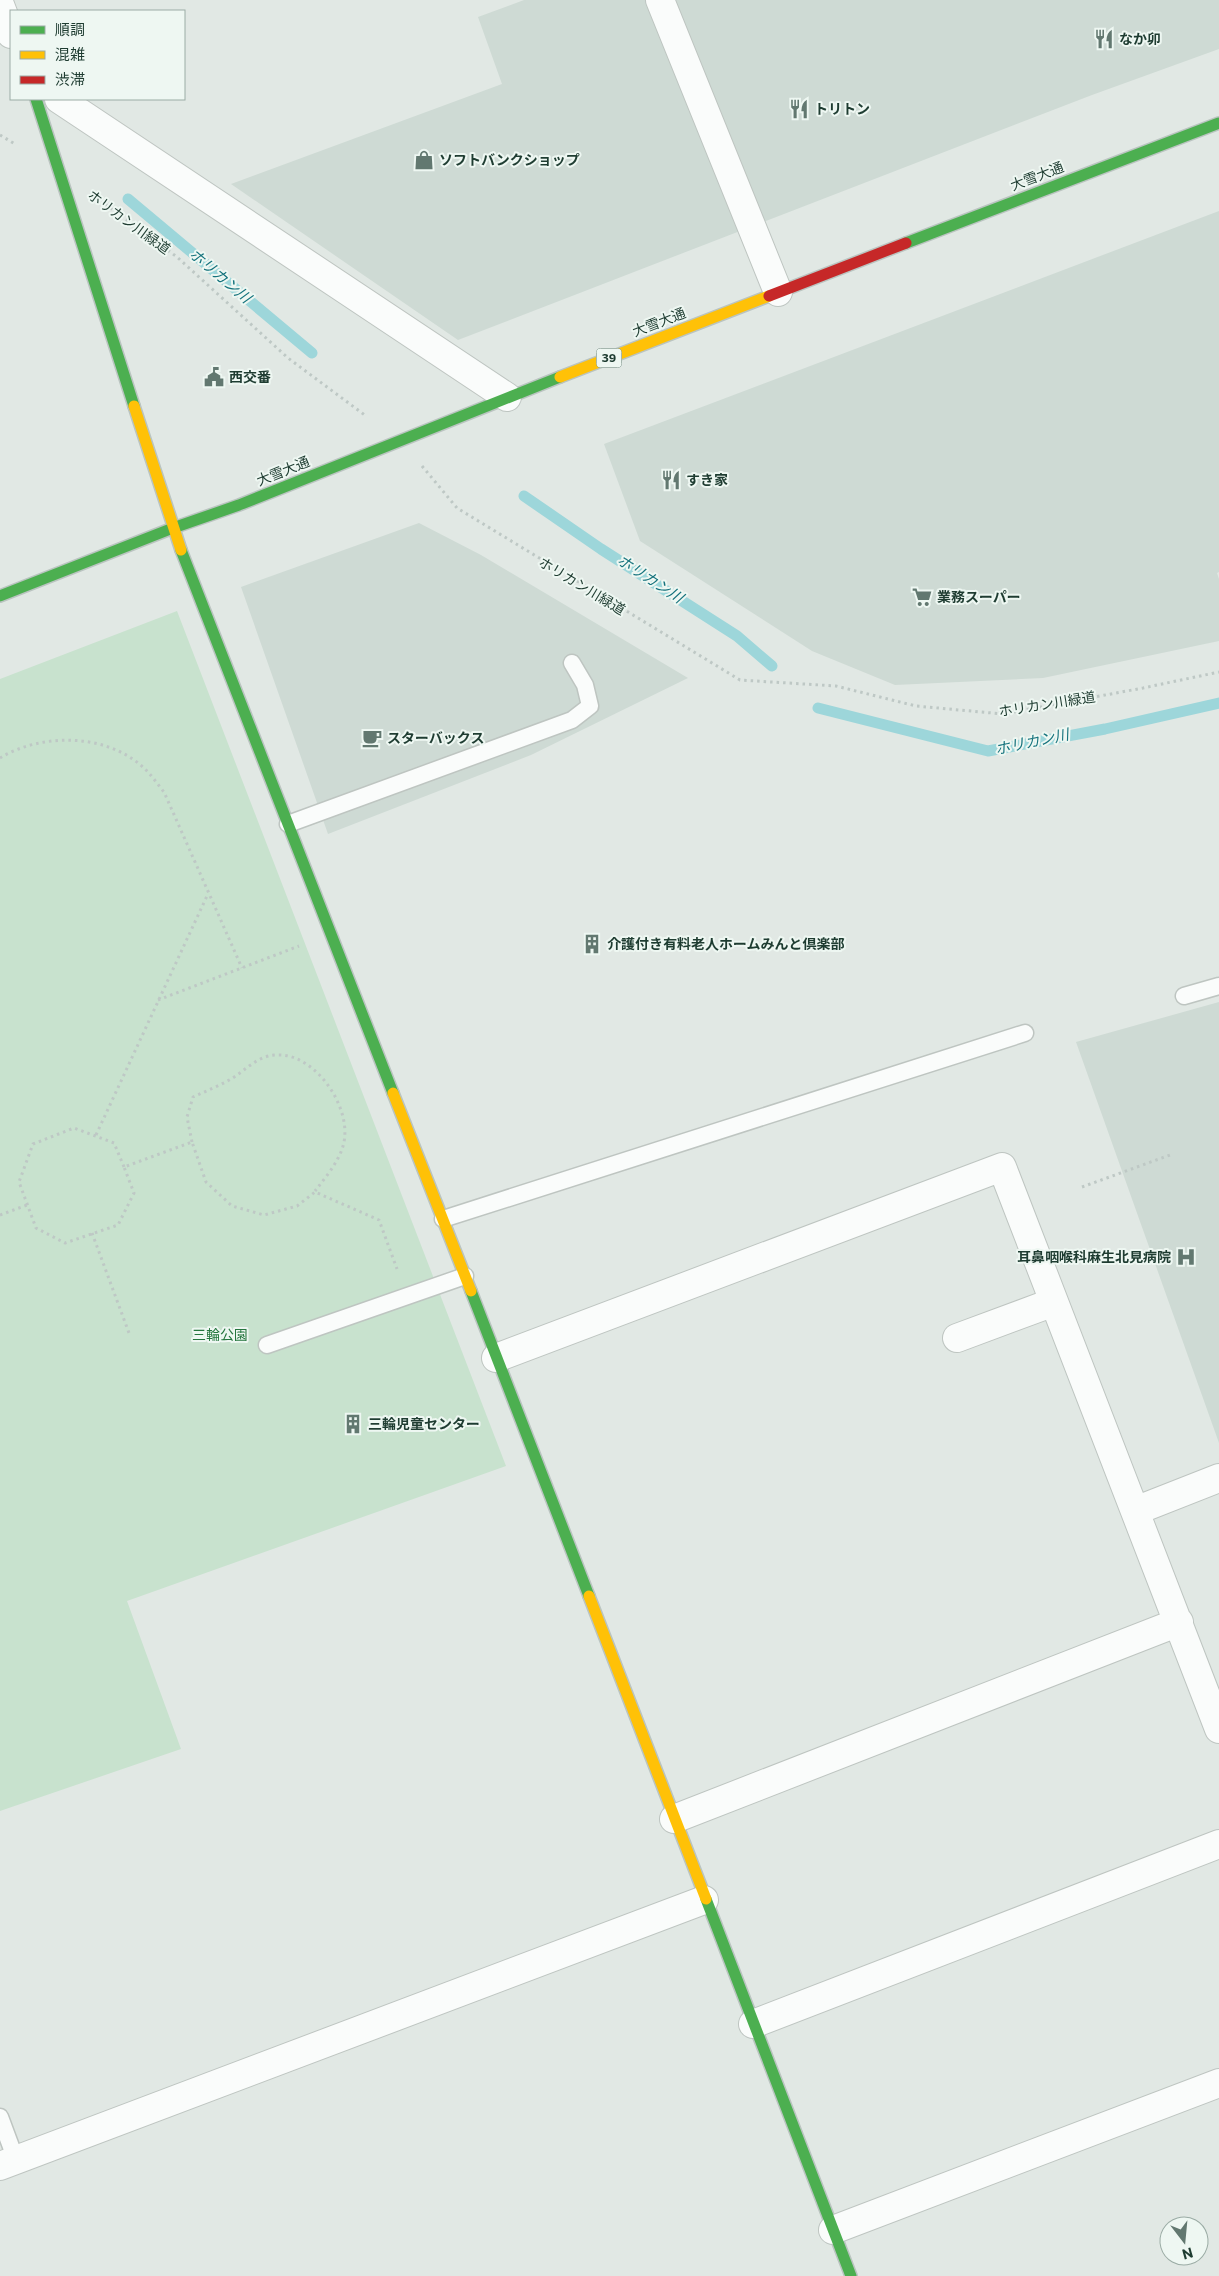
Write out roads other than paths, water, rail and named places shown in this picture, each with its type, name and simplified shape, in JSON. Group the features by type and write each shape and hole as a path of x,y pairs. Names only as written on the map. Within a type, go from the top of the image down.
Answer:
{"main road":[{"path":"36,100 173,528 443,1219 704,1900 851,2276"},
{"name":"大雪大通","path":"0,596 173,528 239,505 507,397 1219,123"}],"street":[{"path":"660,0 778,292"},
{"path":"0,5 10,31"},
{"path":"61,100 507,397"},
{"path":"496,1358 1002,1167 1219,1729"},
{"path":"957,1338 1054,1302"},
{"path":"1135,1511 1219,1478"},
{"path":"674,1819 1179,1622"},
{"path":"753,2024 1219,1844"},
{"path":"8,2163 704,1900"},
{"path":"833,2230 1219,2083"}],"lane":[{"path":"288,824 572,720 590,706 585,685 572,663"},
{"path":"1184,996 1219,986"},
{"path":"443,1219 1025,1033"},
{"path":"267,1345 465,1276"},
{"path":"0,2117 8,2163"}],"waterway":[{"name":"ホリカン川","path":"128,199 312,353"},
{"name":"ホリカン川","path":"524,496 601,549 737,636 772,666"},
{"name":"ホリカン川","path":"818,708 988,751 1105,729 1219,703"}],"place":[{"name":"なか卯","path":"1104,39"},
{"name":"トリトン","path":"799,109"},
{"name":"ソフトバンクショップ","path":"424,160"},
{"name":"西交番","path":"214,377"},
{"name":"すき家","path":"671,480"},
{"name":"業務スーパー","path":"922,597"},
{"name":"スターバックス","path":"372,738"},
{"name":"介護付き有料老人ホームみんと倶楽部","path":"592,944"},
{"name":"耳鼻咽喉科麻生北見病院","path":"1186,1257"},
{"name":"三輪児童センター","path":"353,1424"}],"park label":[{"name":"三輪公園","path":"220,1335"}]}
